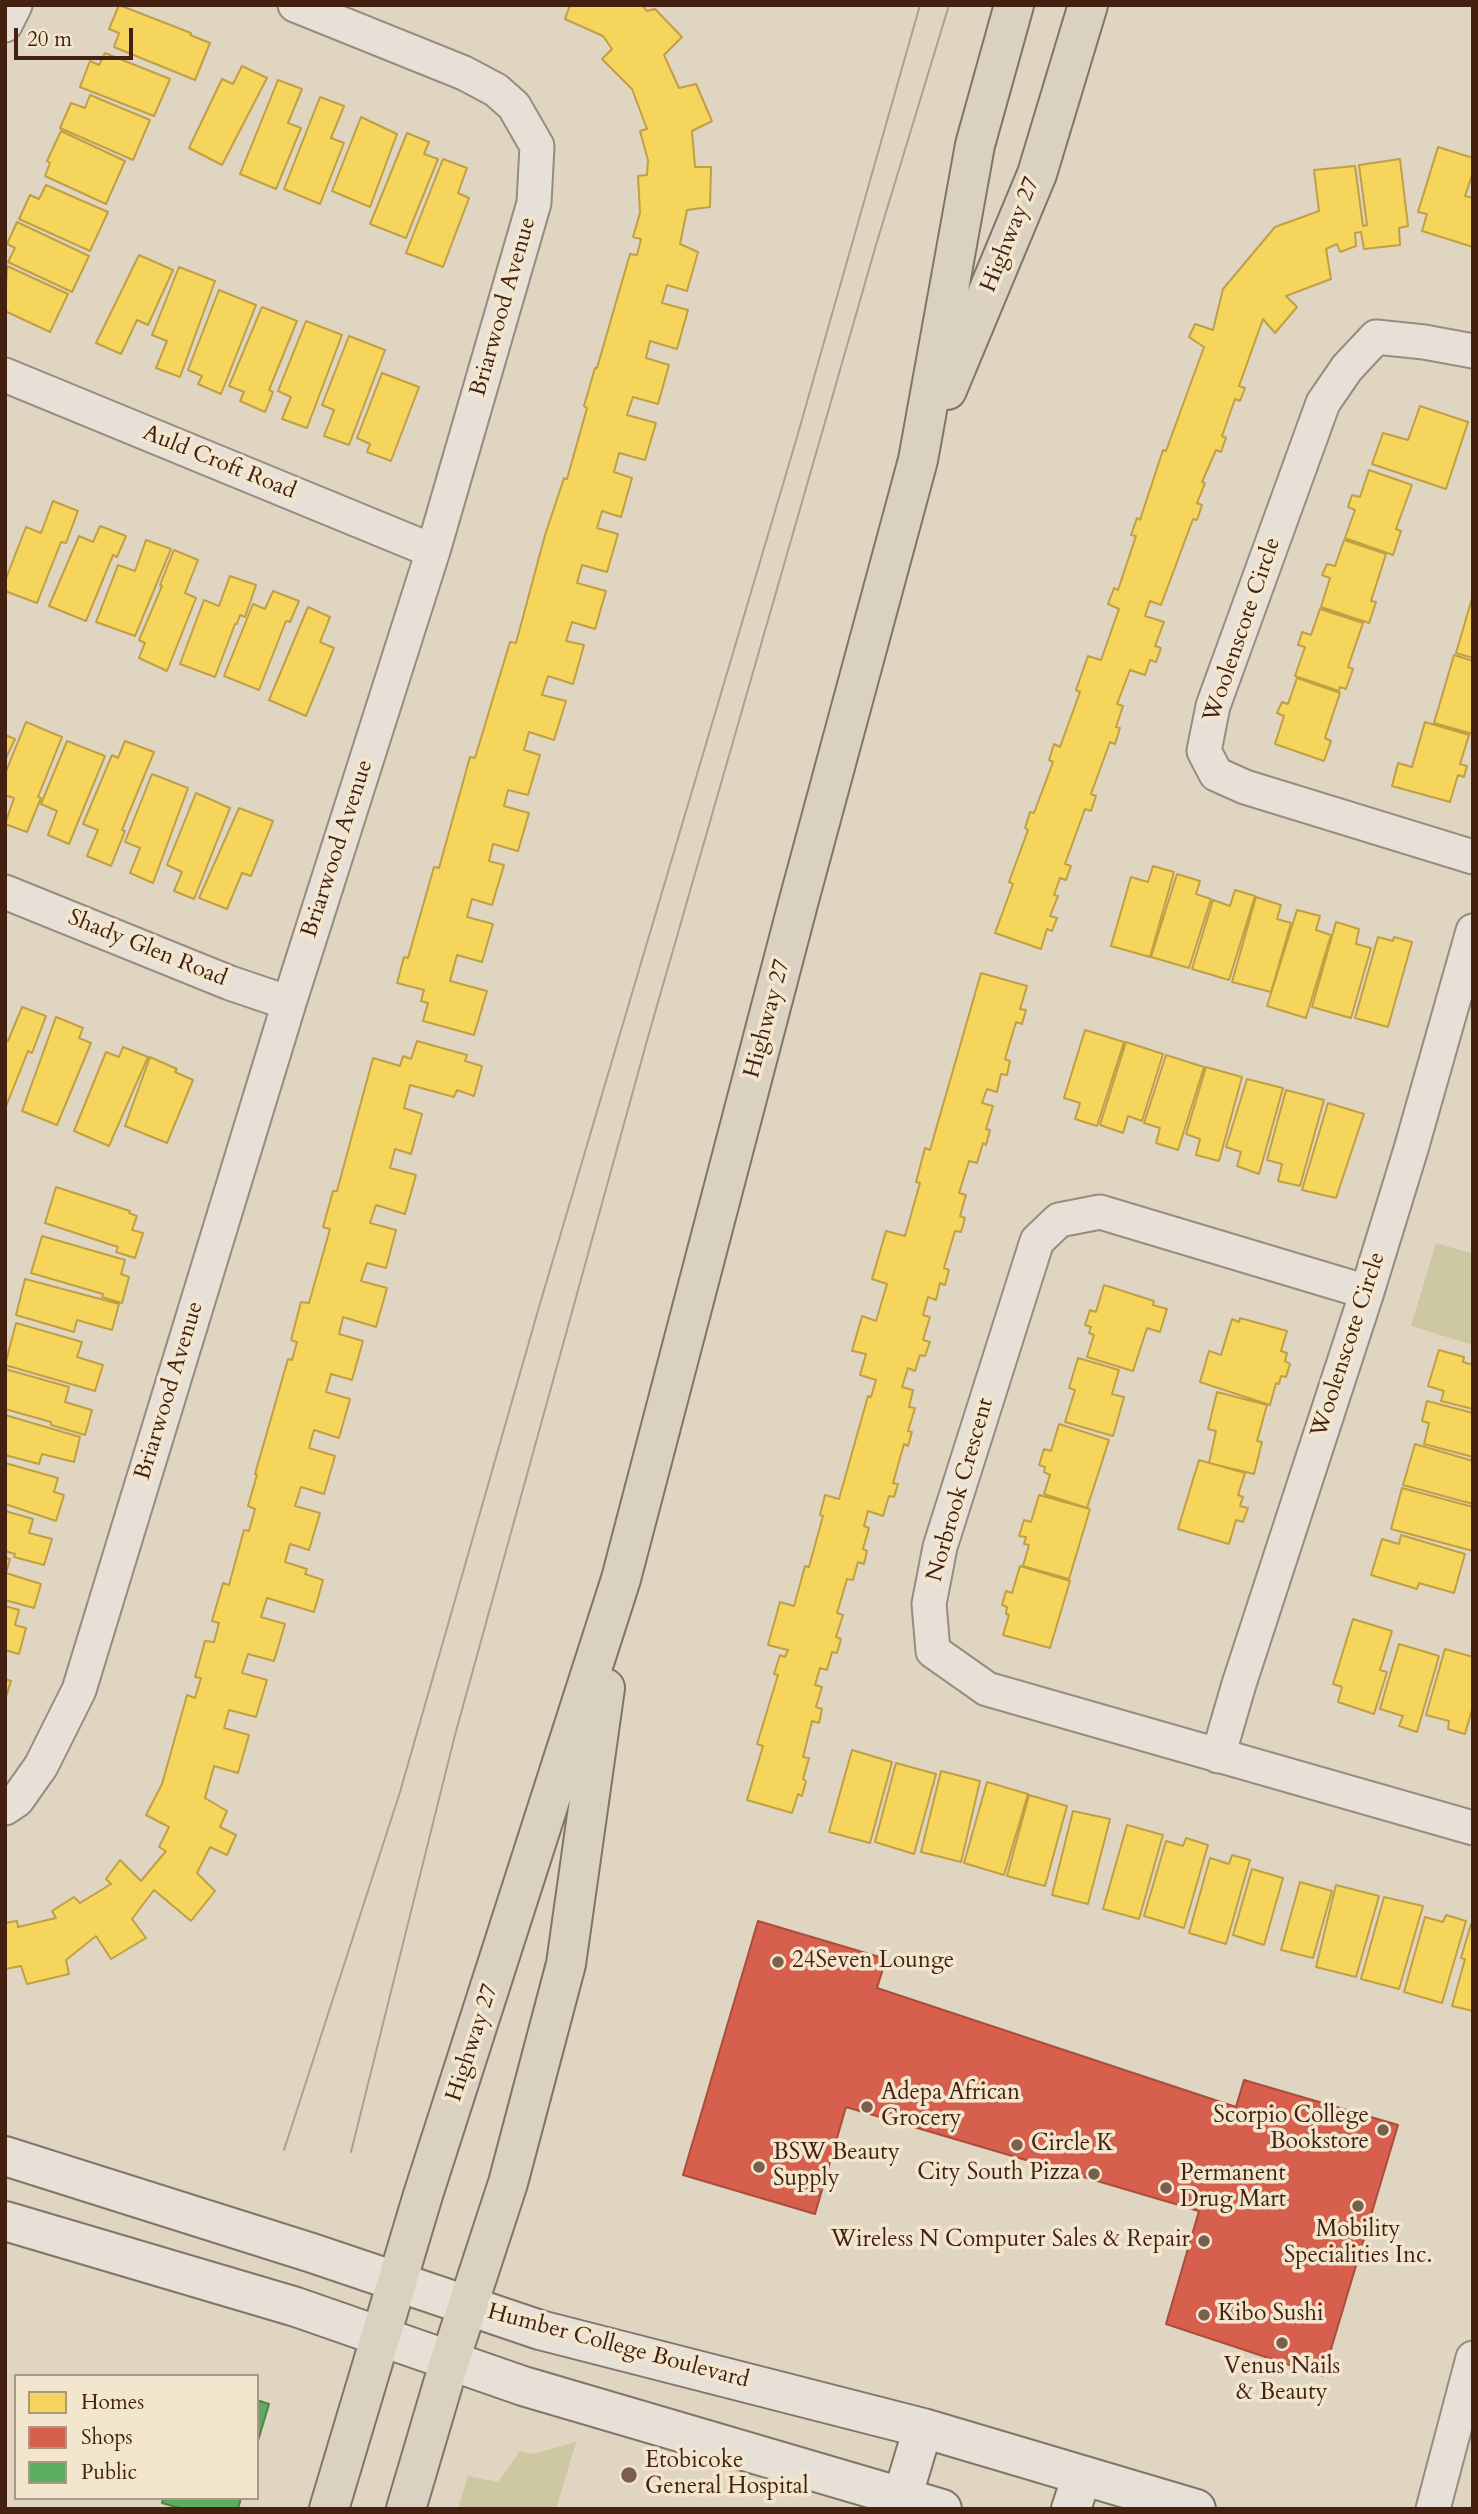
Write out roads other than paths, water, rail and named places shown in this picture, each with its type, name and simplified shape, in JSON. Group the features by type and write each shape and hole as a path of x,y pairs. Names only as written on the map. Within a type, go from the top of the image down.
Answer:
{"main road":[{"name":"Highway 27","path":"328,2509 621,1579 802,886 918,460 975,145 1014,5"},
{"name":"Highway 27","path":"918,460 1037,174 1088,5"},
{"name":"Highway 27","path":"406,2509 467,2305 508,2183 566,1964 621,1579"}],"street":[{"path":"5,25 15,5"},
{"name":"Briarwood Avenue","path":"5,1808 17,1800 41,1766 79,1690 289,1003 433,551 534,202 537,146 514,106 496,90 464,73 295,5"},
{"name":"Woolenscote Circle","path":"1473,351 1424,342 1376,338 1347,369 1323,403 1213,706 1204,751 1216,774 1245,787 1473,857"},
{"name":"Auld Croft Road","path":"5,375 433,551"},
{"name":"Shady Glen Road","path":"5,892 230,983 289,1003"},
{"name":"Woolenscote Circle","path":"1218,1756 1367,1292 1473,931"},
{"name":"Norbrook Crescent","path":"1367,1292 1100,1212 1059,1220 1037,1241 940,1547 929,1604 933,1651 987,1689 1473,1828"},
{"name":"Humber College Boulevard","path":"5,2156 540,2330 923,2428 1076,2492 1196,2509"},
{"path":"5,2221 296,2307 523,2386 942,2509"},
{"path":"1433,2509 1473,2358"},
{"path":"902,2498 923,2428"}],"tram line":[{"path":"284,2150 400,1792 539,1307 797,437 920,5"},
{"path":"351,2152 455,1735 648,1037 876,245 949,5"}],"place":[{"name":"24Seven Lounge","path":"778,1962"},
{"name":"Adepa African Grocery","path":"867,2107"},
{"name":"Scorpio College Bookstore","path":"1383,2130"},
{"name":"Circle K","path":"1017,2145"},
{"name":"BSW Beauty Supply","path":"759,2167"},
{"name":"City South Pizza","path":"1094,2174"},
{"name":"Permanent Drug Mart","path":"1166,2188"},
{"name":"Mobility Specialities Inc.","path":"1358,2206"},
{"name":"Wireless N Computer Sales & Repair","path":"1204,2241"},
{"name":"Kibo Sushi","path":"1204,2315"},
{"name":"Venus Nails & Beauty","path":"1282,2343"},
{"name":"Etobicoke General Hospital","path":"629,2475"}]}
